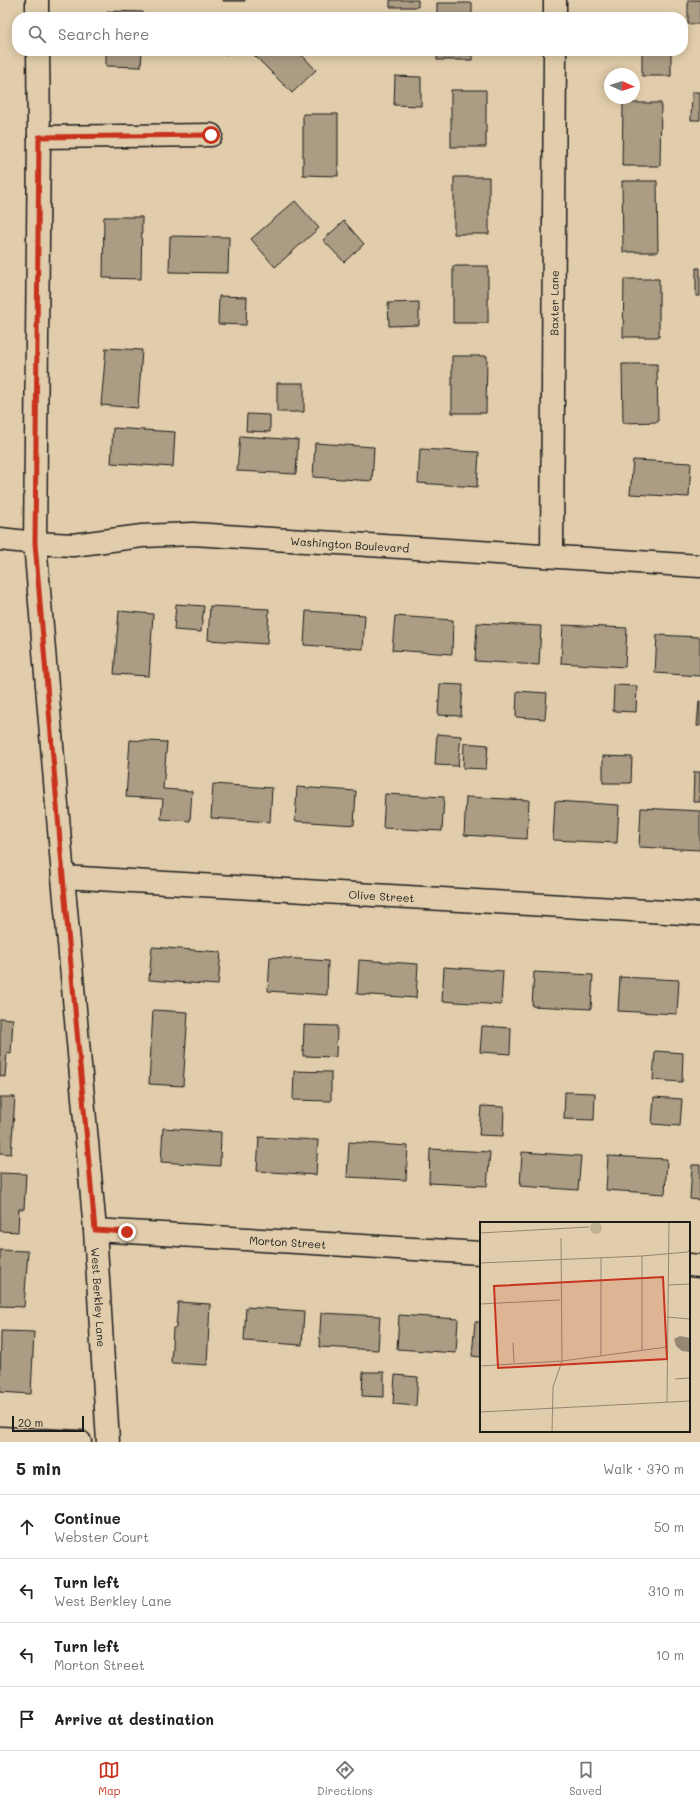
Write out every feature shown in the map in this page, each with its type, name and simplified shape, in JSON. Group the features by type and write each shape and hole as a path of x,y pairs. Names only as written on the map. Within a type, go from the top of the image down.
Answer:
{"street":[{"path":"37,0 37,12"},
{"path":"555,0 555,12"},
{"name":"West Berkley Lane","path":"38,56 39,137 35,543 95,1230 108,1442"},
{"name":"Baxter Lane","path":"552,556 555,56"},
{"path":"39,137 211,135"},
{"name":"Washington Boulevard","path":"0,539 73,545 142,536 193,534 700,566"},
{"name":"Olive Street","path":"63,877 700,914"},
{"name":"Morton Street","path":"95,1230 480,1253"},
{"path":"690,1265 700,1266"},
{"path":"0,1438 80,1442"}],"building":[{"path":"245,0 245,1 223,1"},
{"path":"390,0 418,0 418,7 390,7"},
{"path":"688,0 700,0 700,24 688,24"},
{"path":"437,3 472,3 472,12 437,12"},
{"path":"107,11 143,12 107,12"},
{"path":"106,56 142,56 141,67 106,66"},
{"path":"255,56 303,56 316,70 292,93"},
{"path":"437,56 472,56 472,60 437,60"},
{"path":"642,56 671,56 671,76 642,76"},
{"path":"395,76 421,77 421,106 394,105"},
{"path":"451,90 486,90 486,147 451,147"},
{"path":"692,92 700,92 700,120 691,120"},
{"path":"661,103 660,166 622,166 623,104"},
{"path":"303,114 338,114 338,176 303,175"},
{"path":"454,177 489,177 489,234 454,234"},
{"path":"622,181 657,181 658,252 623,252"},
{"path":"295,201 319,228 275,267 251,239"},
{"path":"104,217 142,217 141,279 103,278"},
{"path":"344,221 364,244 344,262 323,240"},
{"path":"170,236 229,237 228,273 169,272"},
{"path":"453,266 488,266 488,323 453,323"},
{"path":"696,268 700,268 700,296 696,296"},
{"path":"624,279 659,279 659,337 623,337"},
{"path":"219,296 247,297 246,325 218,324"},
{"path":"419,302 419,325 389,326 388,303"},
{"path":"106,348 142,350 138,408 101,405"},
{"path":"452,356 487,356 486,413 452,413"},
{"path":"622,364 657,364 658,422 623,423"},
{"path":"277,383 304,383 304,412 277,412"},
{"path":"247,414 270,415 270,432 246,431"},
{"path":"113,428 175,432 173,467 111,463"},
{"path":"240,436 298,440 296,474 237,471"},
{"path":"315,443 374,447 372,481 313,477"},
{"path":"420,449 479,452 477,487 418,483"},
{"path":"633,460 691,463 689,497 630,494"},
{"path":"176,604 204,606 201,632 174,630"},
{"path":"210,606 269,609 267,644 208,640"},
{"path":"119,611 153,614 149,676 114,674"},
{"path":"306,611 365,615 363,649 304,645"},
{"path":"395,616 453,620 452,654 392,650"},
{"path":"477,623 541,626 539,665 475,661"},
{"path":"563,625 627,628 625,667 561,663"},
{"path":"657,635 700,637 700,676 655,673"},
{"path":"440,684 463,685 461,716 438,715"},
{"path":"614,685 637,686 636,712 613,711"},
{"path":"517,691 547,693 545,719 516,717"},
{"path":"699,701 700,726 697,726"},
{"path":"437,734 461,736 458,766 435,765"},
{"path":"130,740 167,742 163,789 192,791 190,821 161,819 163,799 126,797"},
{"path":"464,743 488,745 486,769 463,768"},
{"path":"603,756 632,757 631,783 603,783"},
{"path":"694,772 700,772 700,802 693,802"},
{"path":"213,784 272,788 270,822 211,818"},
{"path":"297,787 356,791 354,825 295,821"},
{"path":"385,794 444,797 442,831 383,828"},
{"path":"466,797 529,800 527,839 464,835"},
{"path":"555,801 619,805 617,843 553,840"},
{"path":"641,808 700,811 700,850 639,847"},
{"path":"152,947 221,952 218,985 149,980"},
{"path":"270,957 328,961 327,995 268,991"},
{"path":"359,960 418,964 416,998 357,994"},
{"path":"444,967 503,971 501,1005 442,1001"},
{"path":"534,972 593,975 591,1009 532,1006"},
{"path":"620,977 679,980 677,1014 618,1011"},
{"path":"153,1010 188,1012 183,1086 149,1084"},
{"path":"0,1018 13,1019 11,1054 7,1053 5,1077 0,1076"},
{"path":"304,1025 337,1026 336,1057 303,1056"},
{"path":"482,1026 511,1028 510,1054 480,1052"},
{"path":"655,1051 683,1053 682,1082 653,1080"},
{"path":"294,1071 331,1072 331,1101 293,1100"},
{"path":"565,1092 595,1093 594,1120 564,1119"},
{"path":"0,1097 15,1097 11,1154 0,1153"},
{"path":"654,1097 682,1099 680,1126 652,1124"},
{"path":"481,1106 504,1107 503,1136 479,1135"},
{"path":"163,1128 221,1132 220,1166 161,1162"},
{"path":"259,1137 318,1140 316,1175 257,1171"},
{"path":"349,1142 408,1146 406,1180 347,1177"},
{"path":"430,1149 490,1152 487,1186 429,1183"},
{"path":"522,1152 581,1156 578,1190 520,1186"},
{"path":"608,1156 667,1159 665,1194 606,1190"},
{"path":"692,1165 700,1165 700,1200 690,1199"},
{"path":"0,1173 26,1174 24,1209 19,1209 18,1232 0,1231"},
{"path":"0,1250 28,1251 24,1307 0,1306"},
{"path":"178,1302 210,1304 207,1365 171,1363 173,1328 176,1328"},
{"path":"246,1307 304,1311 302,1345 244,1341"},
{"path":"321,1313 380,1316 378,1350 319,1347"},
{"path":"399,1315 458,1319 456,1353 397,1349"},
{"path":"475,1322 480,1322 480,1357 472,1356"},
{"path":"1,1331 34,1332 31,1394 0,1392"},
{"path":"363,1372 384,1372 384,1397 362,1396"},
{"path":"395,1375 418,1377 416,1406 393,1404"}],"route":[{"path":"127,1232 95,1230 35,543 39,137 211,135"}]}
